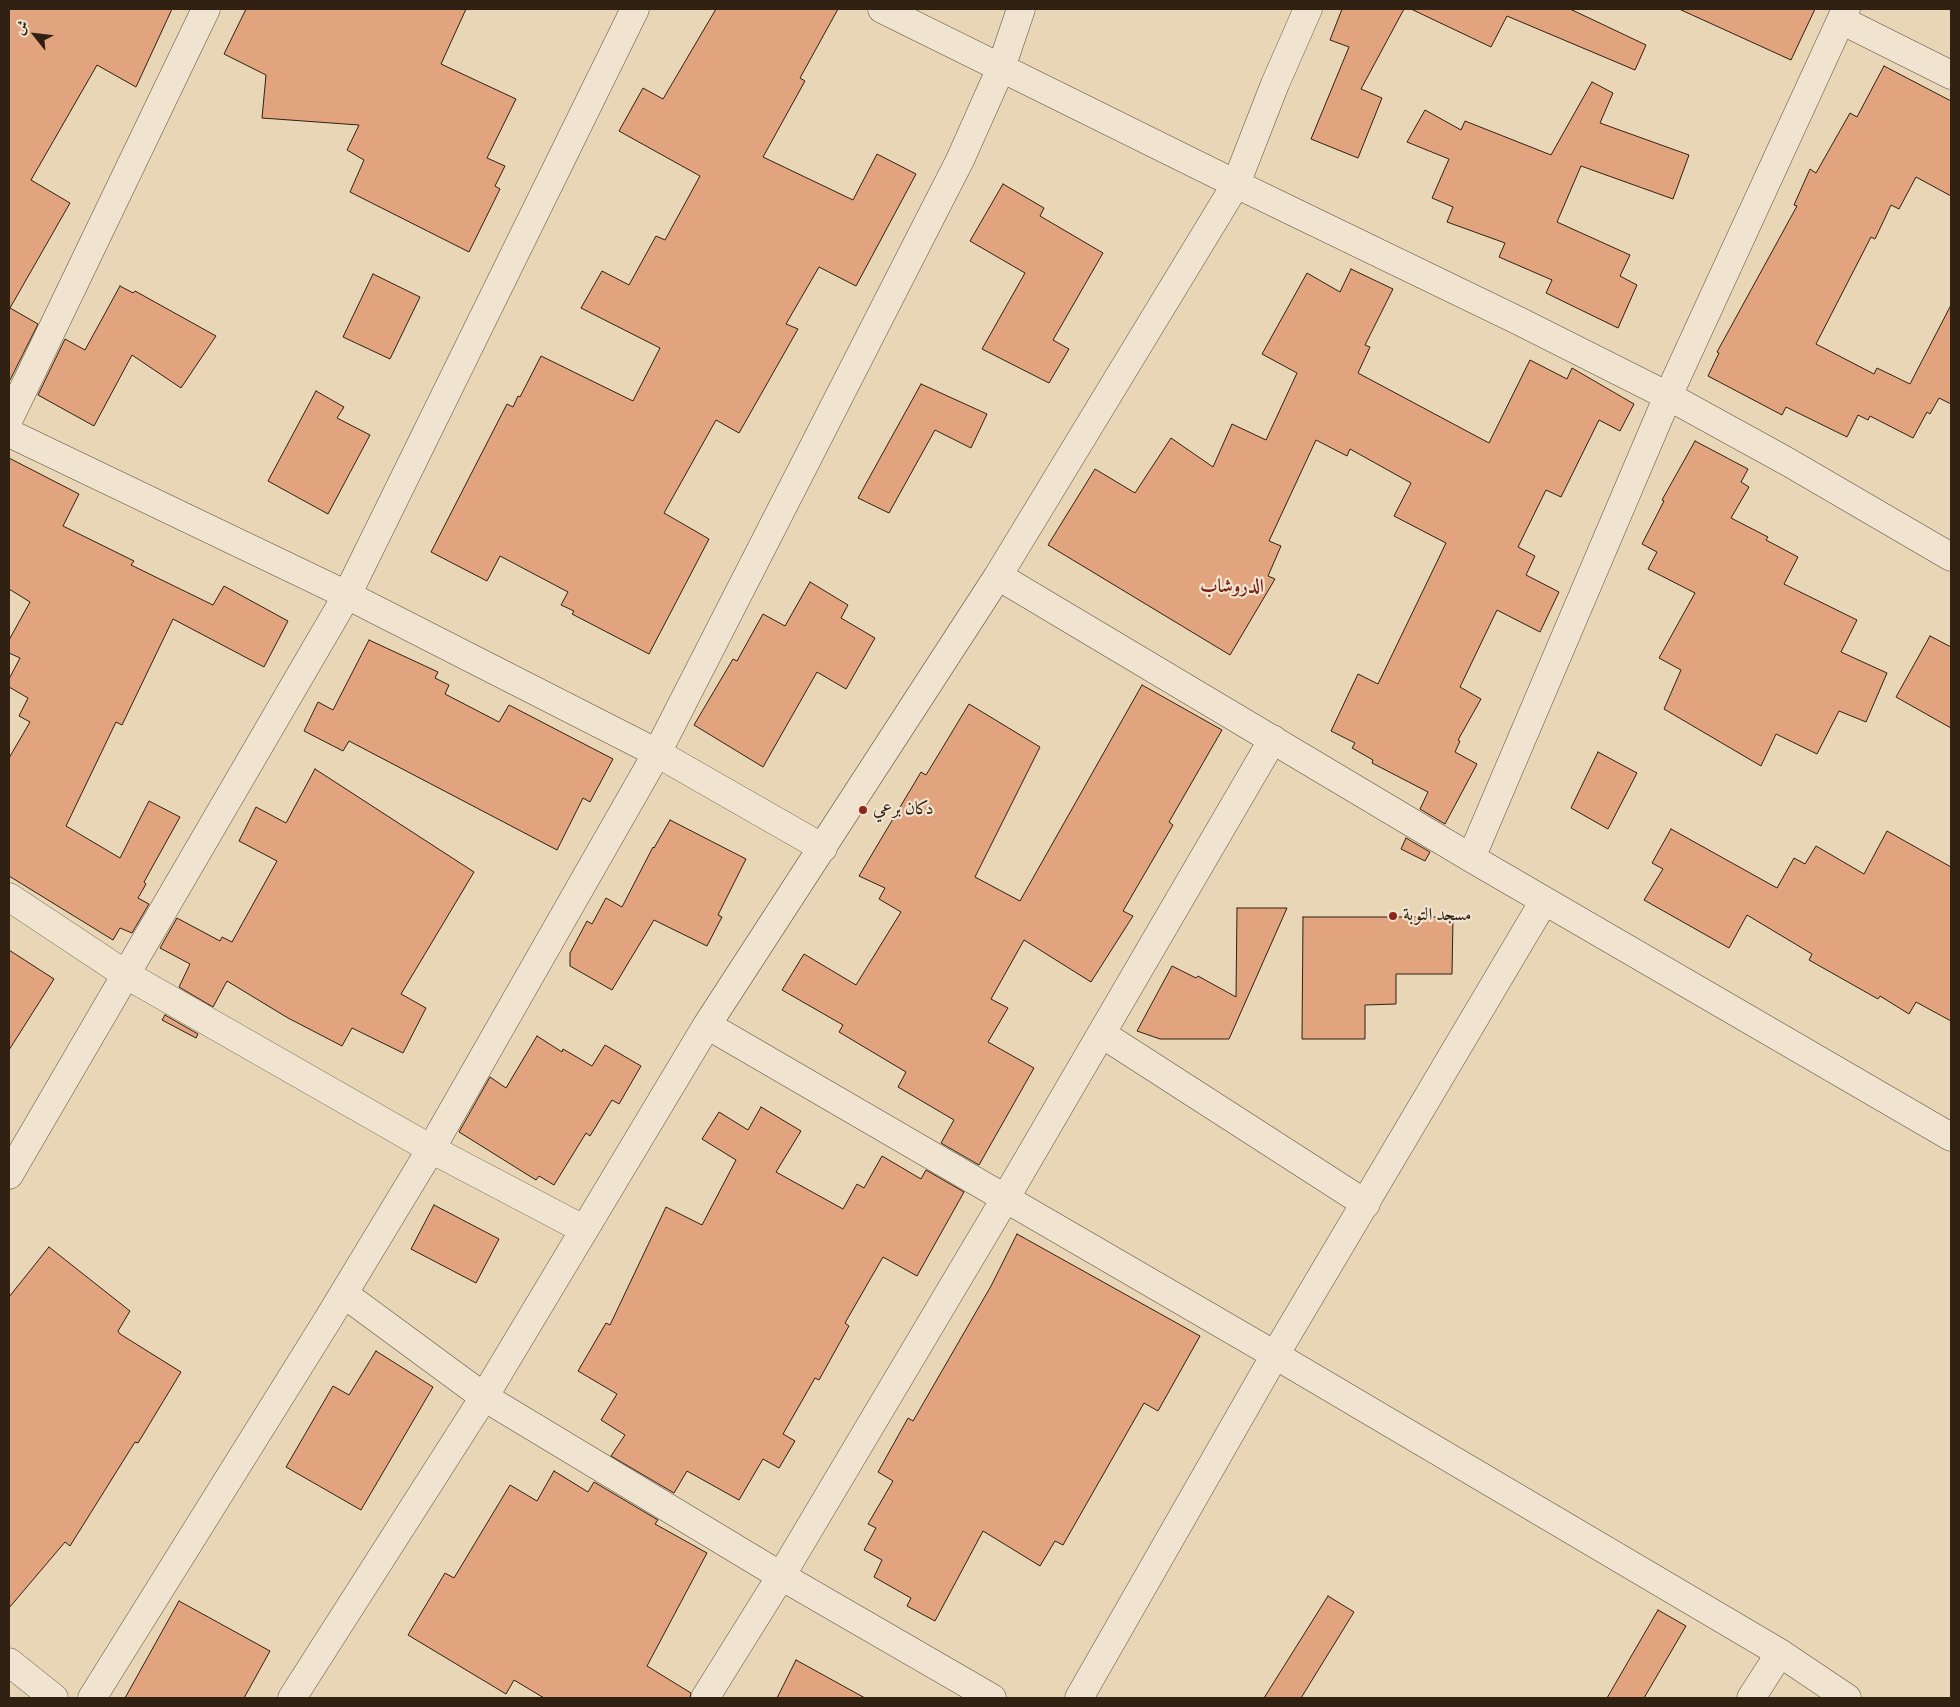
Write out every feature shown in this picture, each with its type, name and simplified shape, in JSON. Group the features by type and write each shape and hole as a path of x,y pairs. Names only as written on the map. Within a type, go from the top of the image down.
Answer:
{"street":[{"path":"9,419 206,9"},
{"path":"9,1174 347,596 635,9"},
{"path":"882,9 1236,184 1510,316 1668,396 1788,462 1951,557"},
{"path":"92,1698 344,1294 431,1149 657,753 960,160 1001,68 1021,9"},
{"path":"292,1698 484,1397 707,1025 998,576 1236,184 1275,84 1308,9"},
{"path":"1471,858 1668,396 1844,14 1951,75"},
{"path":"9,433 347,596 657,753 823,848"},
{"path":"998,576 1471,858 1950,1131"},
{"path":"705,1698 781,1576 1005,1199 1273,739"},
{"path":"9,897 125,974 431,1149 583,1229"},
{"path":"1079,1698 1275,1355 1544,900"},
{"path":"707,1025 1275,1355 1780,1653 1846,1698"},
{"path":"1102,1034 1366,1204"},
{"path":"344,1294 484,1397 781,1576 992,1698"},
{"path":"1751,1698 1780,1653"},
{"path":"9,1662 54,1698"}],"building":[{"path":"9,9 172,9 136,87 97,65 31,180 70,203 10,308 38,324 10,380 9,379"},
{"path":"246,9 466,9 441,64 516,99 487,158 505,166 495,186 500,189 469,252 350,192 364,160 347,150 359,125 262,118 266,75 224,54"},
{"path":"716,9 838,9 800,78 805,81 763,157 853,200 877,154 916,174 856,286 819,267 786,324 798,329 739,433 716,420 664,513 709,539 649,654 572,614 574,611 561,605 568,592 500,556 487,581 431,552 507,404 513,407 541,356 633,401 660,348 581,308 602,271 629,285 656,236 665,240 700,176 619,131 643,88 663,99"},
{"path":"1342,9 1404,9 1361,89 1382,98 1358,158 1311,139 1349,47 1330,40"},
{"path":"1411,9 1570,9 1646,45 1635,70 1507,16 1491,47"},
{"path":"1679,9 1815,9 1791,60"},
{"path":"1884,66 1951,101 1951,196 1916,177 1899,209 1891,205 1875,239 1871,237 1816,344 1874,374 1877,368 1910,384 1951,305 1951,404 1939,398 1930,414 1927,412 1913,438 1870,416 1868,420 1858,415 1847,437 1786,407 1782,415 1708,376 1719,353 1717,352 1797,206 1794,205 1810,169 1816,173 1850,113 1857,117"},
{"path":"1592,82 1613,93 1600,123 1689,155 1673,199 1581,166 1557,222 1630,255 1620,276 1637,285 1618,328 1546,293 1552,280 1499,257 1505,243 1447,222 1453,207 1432,198 1449,159 1407,142 1425,110 1461,130 1465,121 1551,155"},
{"path":"1003,184 1044,208 1040,216 1103,253 1053,340 1069,349 1049,383 982,349 1025,273 970,241"},
{"path":"1351,269 1393,289 1365,345 1370,347 1358,373 1489,443 1530,360 1567,379 1572,368 1634,404 1620,431 1599,420 1561,497 1546,490 1518,547 1535,556 1526,575 1559,592 1540,632 1497,610 1460,687 1481,699 1458,740 1460,741 1455,752 1477,764 1445,824 1420,809 1428,792 1372,763 1373,760 1352,748 1355,743 1331,731 1358,674 1378,684 1446,543 1394,516 1411,483 1350,449 1347,456 1316,440 1269,541 1281,546 1268,576 1275,579 1230,655 1048,545 1095,469 1135,493 1171,438 1213,467 1232,424 1266,440 1297,373 1262,354 1307,273 1340,292"},
{"path":"373,274 420,297 390,359 343,337"},
{"path":"120,286 133,293 135,291 216,336 181,388 132,355 94,426 38,395 65,339 85,350"},
{"path":"921,384 987,414 971,448 935,430 889,513 858,498"},
{"path":"316,391 344,407 337,418 370,435 328,514 268,481"},
{"path":"1695,441 1748,469 1741,482 1749,487 1731,518 1768,537 1766,540 1798,557 1784,584 1857,620 1841,652 1887,673 1866,722 1839,711 1817,754 1776,734 1761,766 1664,709 1681,670 1659,658 1695,593 1648,569 1657,552 1642,544 1664,501 1662,500"},
{"path":"9,458 79,494 63,526 134,561 131,565 213,605 224,586 288,621 264,667 173,619 122,725 116,722 66,826 120,858 149,801 180,817 144,882 146,884 138,898 149,904 132,933 120,928 113,940 9,876 9,758 30,722 19,716 28,698 9,687 9,679 20,658 9,653 9,640 30,602 9,589"},
{"path":"810,582 848,605 841,618 875,638 846,689 817,672 763,767 694,725 733,659 737,661 763,614 785,626"},
{"path":"1930,636 1951,647 1951,728 1896,697"},
{"path":"369,640 438,672 435,678 449,685 445,694 499,722 509,705 613,759 590,802 583,798 557,850 349,741 343,751 304,731 318,702 333,710"},
{"path":"1142,685 1222,730 1169,822 1173,825 1123,911 1133,916 1091,982 1024,940 991,999 1008,1008 988,1042 1034,1068 979,1165 941,1143 954,1120 898,1087 906,1072 839,1032 843,1025 782,990 804,954 856,985 901,912 879,899 885,888 859,876 921,772 926,775 969,704 1040,747 975,877 1020,901"},
{"path":"1598,752 1637,773 1608,829 1571,808"},
{"path":"315,769 474,872 401,994 426,1008 403,1053 352,1028 342,1046 288,1018 227,981 213,1007 179,987 190,964 160,948 177,918 220,941 222,937 232,942 277,861 239,841 256,807 286,823"},
{"path":"670,820 746,859 718,915 722,917 707,946 654,920 612,990 570,966 570,953 587,921 592,924 606,898 622,907 653,847"},
{"path":"1671,829 1777,888 1794,858 1805,864 1816,846 1864,874 1887,831 1951,867 1951,1021 1916,1002 1909,1014 1880,996 1878,999 1809,960 1812,954 1747,915 1729,948 1644,900 1663,869 1652,863"},
{"path":"1406,838 1430,852 1425,861 1401,849"},
{"path":"1237,908 1287,908 1229,1039 1160,1039 1137,1031 1172,966 1196,978 1198,976 1236,997"},
{"path":"1303,917 1453,917 1452,974 1396,974 1396,1004 1365,1005 1365,1039 1302,1039"},
{"path":"9,950 54,979 9,1050"},
{"path":"165,1015 198,1034 196,1038 162,1020"},
{"path":"537,1036 562,1052 563,1049 592,1066 605,1045 641,1066 619,1104 612,1100 590,1136 586,1133 554,1185 539,1176 536,1180 459,1132 490,1077 506,1088"},
{"path":"761,1107 801,1131 776,1172 843,1209 857,1184 864,1188 882,1156 921,1179 926,1170 964,1192 917,1276 883,1257 845,1323 849,1326 819,1380 815,1378 783,1434 795,1441 779,1468 763,1459 739,1500 687,1471 674,1493 611,1456 625,1435 601,1420 617,1394 578,1371 606,1323 610,1325 666,1207 702,1225 736,1160 702,1139 719,1112 748,1130"},
{"path":"434,1205 499,1239 476,1283 411,1249"},
{"path":"1017,1234 1200,1336 1158,1411 1144,1403 1063,1545 1055,1541 1040,1566 983,1531 935,1621 907,1606 911,1598 874,1577 882,1560 864,1550 876,1528 868,1524 893,1481 878,1472 908,1418 913,1421 991,1286"},
{"path":"49,1247 130,1311 118,1331 120,1334 181,1372 138,1443 135,1442 70,1546 65,1542 9,1608 9,1297"},
{"path":"376,1351 433,1387 361,1510 286,1467 333,1386 349,1395"},
{"path":"554,1471 588,1492 594,1482 658,1520 655,1524 707,1553 647,1666 691,1693 690,1698 544,1698 514,1680 506,1694 408,1635 445,1573 454,1578 510,1485 537,1501"},
{"path":"1328,1596 1354,1612 1301,1698 1264,1698"},
{"path":"179,1601 270,1651 244,1698 125,1698"},
{"path":"1658,1610 1686,1626 1644,1698 1607,1698"},
{"path":"796,1660 865,1698 777,1698"}],"place":[{"name":"دكان برعي","path":"863,810"},
{"name":"مسجد التوبة","path":"1393,916"}],"district":[{"name":"الدروشاب","path":"1232,587"}]}
